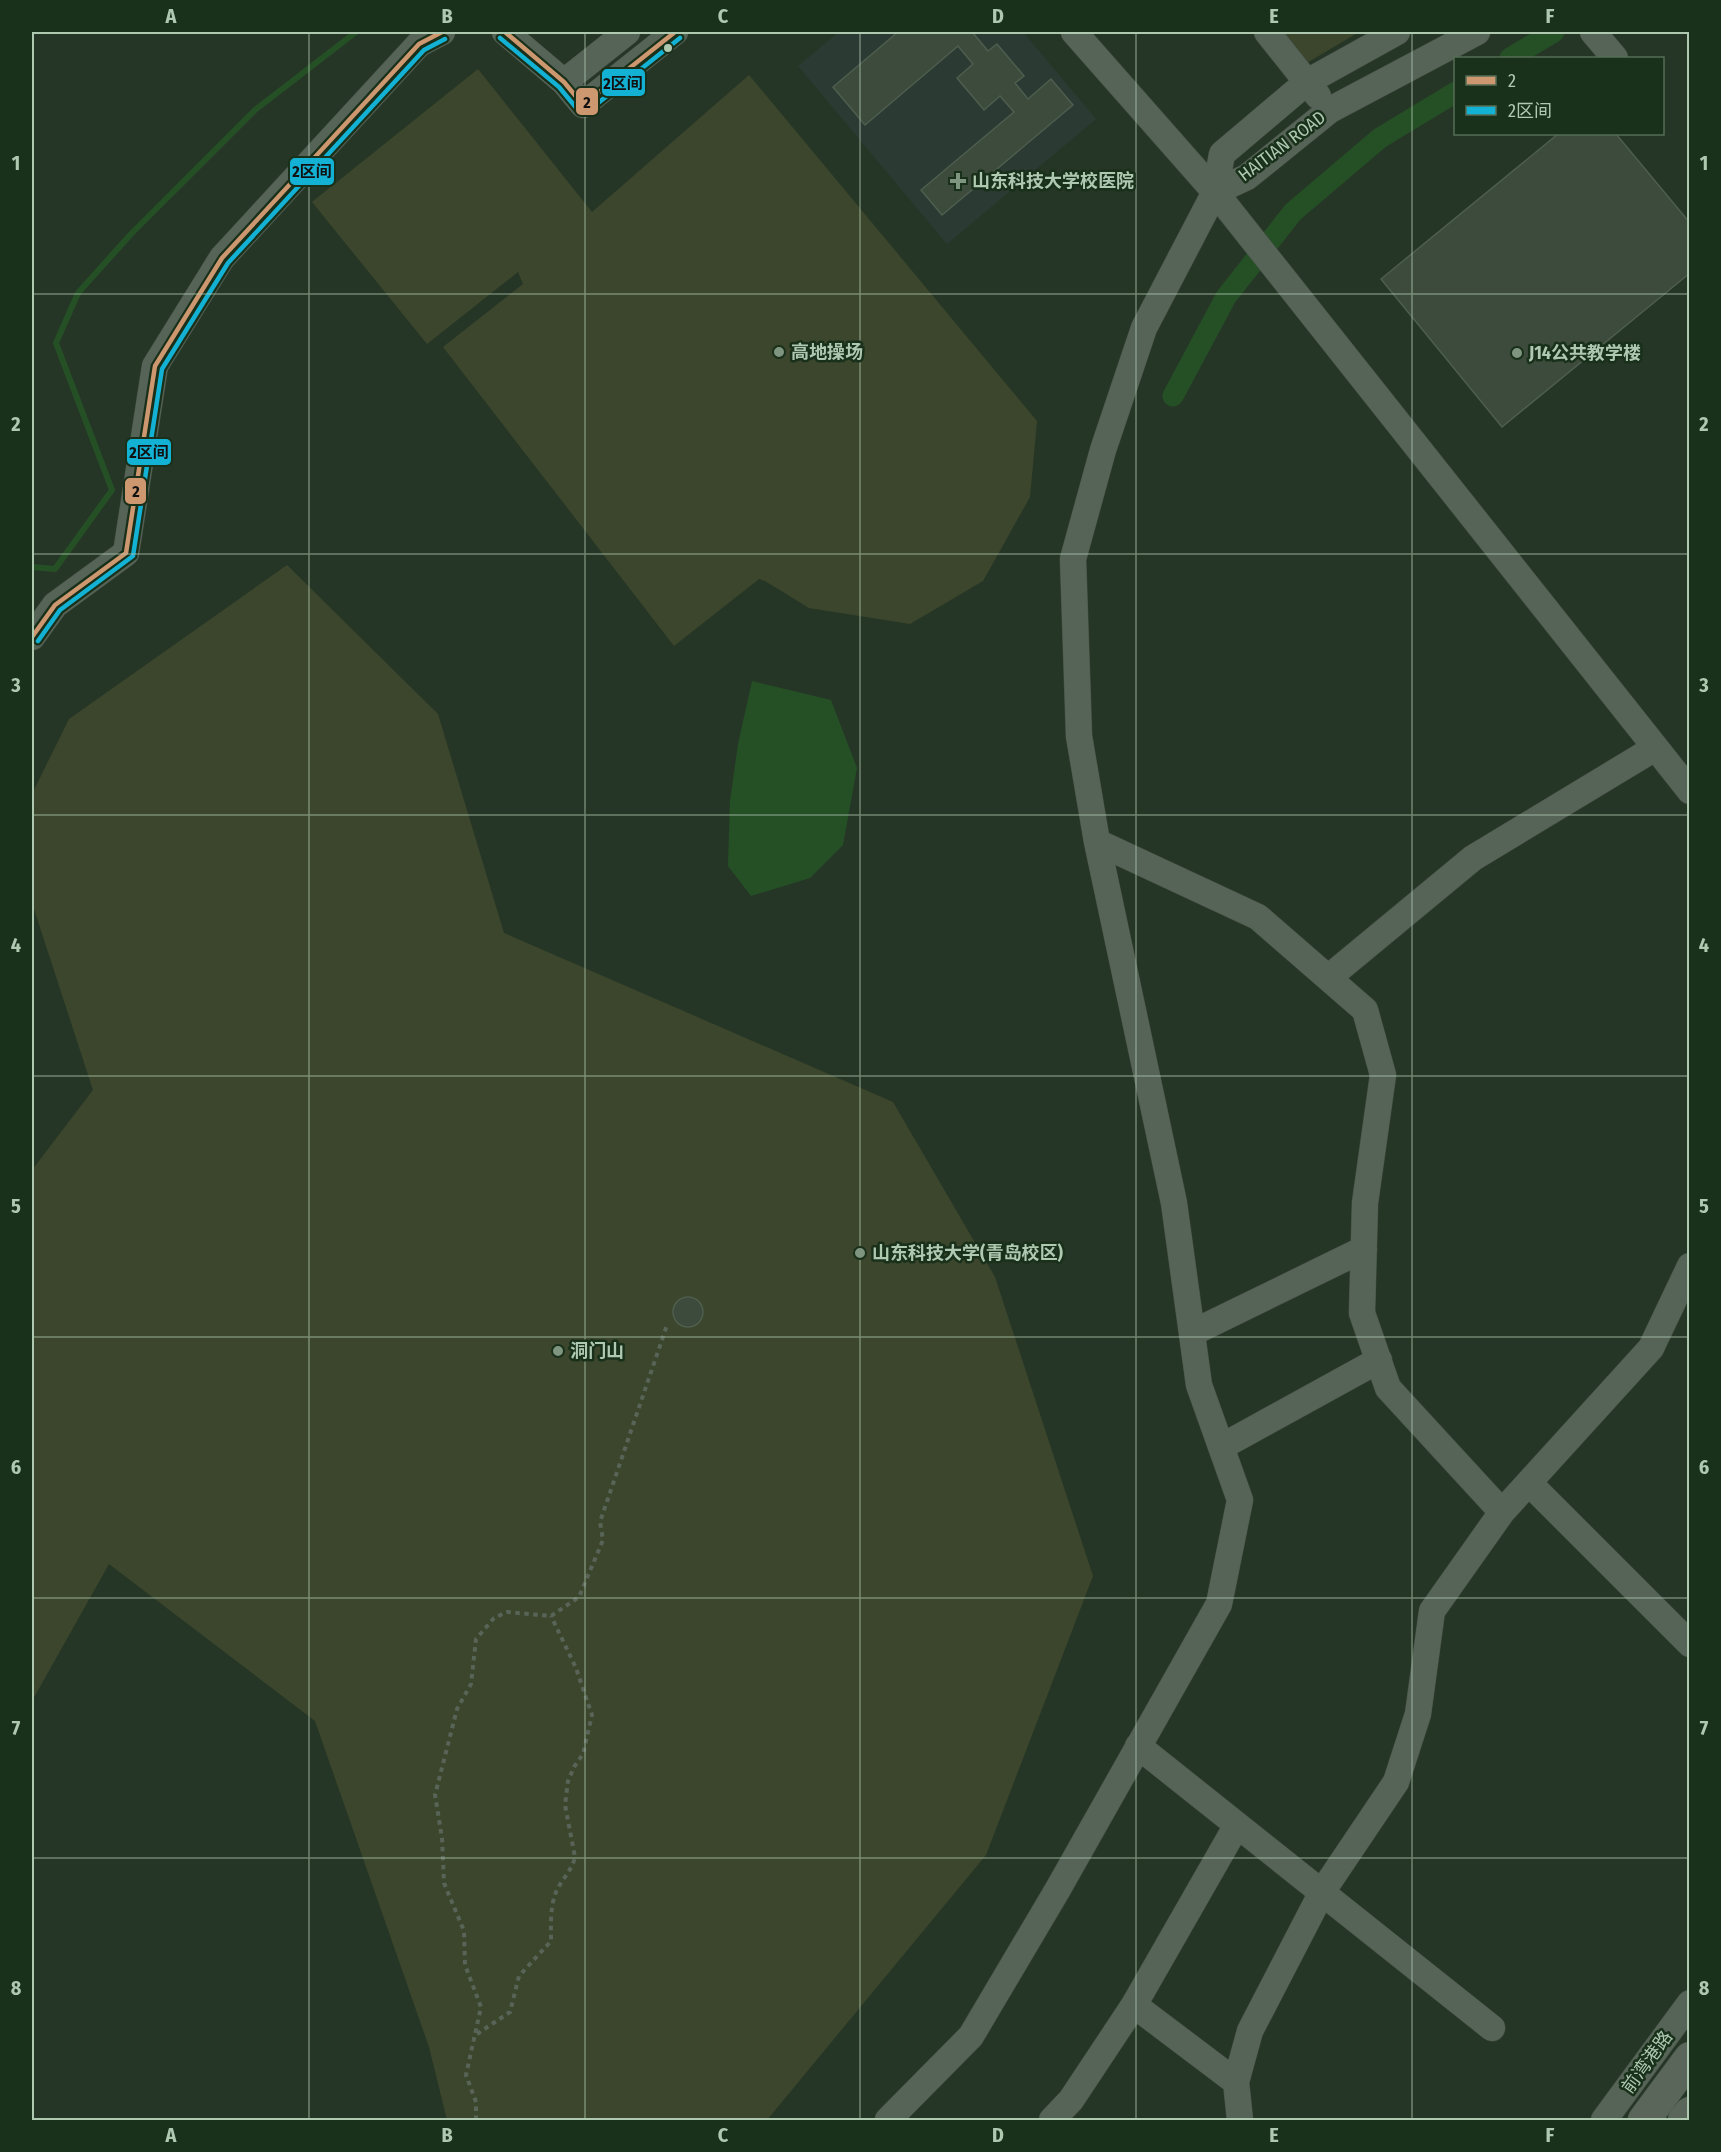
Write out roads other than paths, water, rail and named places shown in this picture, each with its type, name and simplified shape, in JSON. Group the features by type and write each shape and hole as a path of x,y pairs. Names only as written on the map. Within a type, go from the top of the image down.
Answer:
{"main road":[{"name":"前湾港路","path":"1644,2121 1689,2058"},
{"path":"1684,2121 1689,2113"}],"street":[{"path":"32,637 55,605 126,553 155,366 222,258 419,44 442,32"},
{"path":"505,32 564,82 583,105 675,32"},
{"path":"564,82 627,32"},
{"path":"1074,32 1215,192 1689,791"},
{"path":"1267,32 1330,110"},
{"name":"HAITIAN ROAD","path":"1215,192 1222,154 1307,82 1397,32"},
{"name":"HAITIAN ROAD","path":"1215,192 1247,177 1330,110 1477,32"},
{"path":"888,2121 971,2036 1219,1604 1240,1500 1199,1385 1174,1203 1097,842 1078,736 1073,559 1103,450 1144,328 1215,192"},
{"path":"1328,978 1473,858 1655,748"},
{"path":"1097,842 1258,917 1365,1010 1383,1076 1365,1203 1362,1313 1388,1388 1502,1512"},
{"path":"1192,1333 1364,1249"},
{"path":"1239,2121 1236,2082 1250,2031 1322,1892 1395,1782 1418,1714 1432,1611 1502,1512 1651,1348 1689,1266"},
{"path":"1221,1447 1379,1360"},
{"path":"1529,1483 1689,1644"},
{"path":"1138,1746 1492,2028"},
{"path":"1052,2121 1071,2100 1134,2006 1237,1825"},
{"name":"前湾港路","path":"1604,2121 1689,2003"},
{"path":"1134,2006 1236,2082"}],"waterway":[{"path":"32,567 55,569 112,490 56,343 78,293 131,234 255,110 356,32"},
{"path":"1512,57 1554,32"},
{"path":"1173,396 1226,297 1293,212 1380,138 1454,93"}],"place":[{"name":"山东科技大学校医院","path":"958,181"},
{"name":"高地操场","path":"779,352"},
{"name":"J14公共教学楼","path":"1517,353"},
{"name":"山东科技大学(青岛校区)","path":"860,1253"},
{"name":"洞门山","path":"558,1351"}]}
